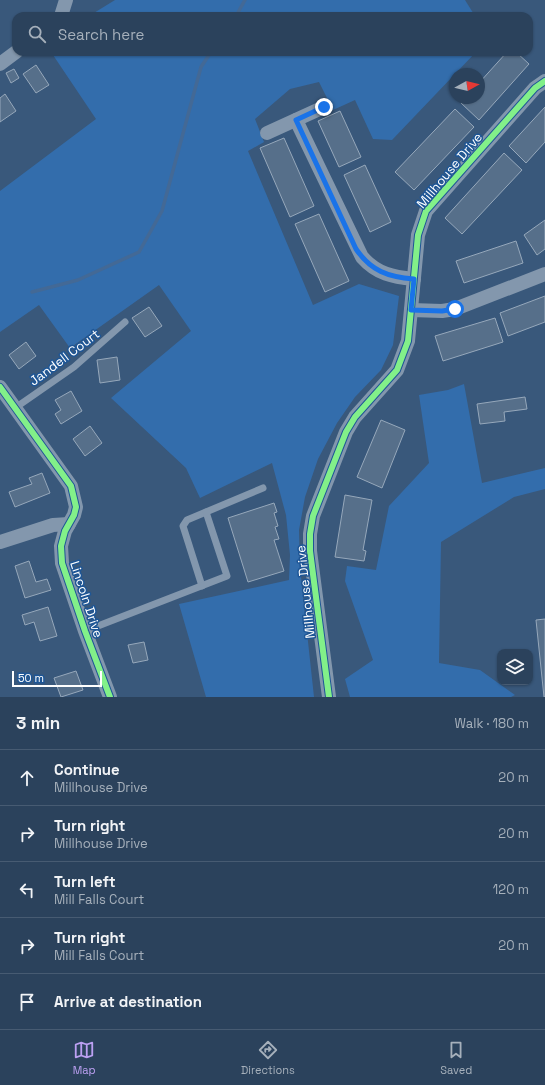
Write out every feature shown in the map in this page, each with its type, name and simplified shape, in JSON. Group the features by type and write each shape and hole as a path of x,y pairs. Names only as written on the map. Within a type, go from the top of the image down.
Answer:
{"street":[{"path":"62,12 66,0"},
{"path":"0,64 12,55"},
{"name":"Millhouse Drive","path":"329,697 311,571 310,534 314,516 346,432 355,417 394,374 404,357 408,341 418,235 426,211 535,88 545,81"},
{"path":"267,133 324,107"},
{"path":"296,120 362,257 368,264 384,274 414,279"},
{"path":"411,310 442,311 455,309 545,274"},
{"name":"Lincoln Drive","path":"0,387 71,486 76,507 61,546 62,562 85,631 110,697"},
{"path":"0,542 53,525 69,524"}],"lane":[{"name":"Jandell Court","path":"15,408 74,366 125,322"},
{"path":"202,586 183,526 187,520 263,488"},
{"path":"85,631 227,576 206,512"}],"shaded area":[{"path":"115,0 465,0 472,12 96,12"},
{"path":"54,56 472,56 461,68 449,68 449,80 392,140 373,139 355,100 333,110 319,82 290,89 255,119 264,142 248,151 313,305 359,284 399,296 393,345 381,370 355,397 337,423 318,459 305,497 299,530 300,568 314,697 206,697 179,604 289,580 290,555 286,515 272,463 200,498 186,468 111,398 191,331 159,285 70,348 39,305 0,332 0,191 96,119"},
{"path":"464,384 482,483 545,468 545,489 514,497 441,542 439,663 480,670 497,682 497,685 501,685 515,695 511,697 350,697 345,679 373,660 345,581 347,566 376,570 389,506 429,463 419,395 448,390"}],"building":[{"path":"503,56 520,56 529,64 479,120 462,104 485,104 485,76"},
{"path":"36,65 49,85 36,93 23,74"},
{"path":"14,69 19,78 11,83 6,73"},
{"path":"5,94 16,111 0,122 0,98"},
{"path":"545,107 545,142 526,163 509,146"},
{"path":"455,109 474,127 414,190 395,172"},
{"path":"340,111 361,157 339,167 318,121"},
{"path":"284,138 314,206 290,217 260,148"},
{"path":"504,153 522,170 462,234 445,218"},
{"path":"365,165 391,222 370,232 344,175"},
{"path":"319,214 349,281 325,292 295,224"},
{"path":"545,220 545,249 537,255 524,235"},
{"path":"516,241 523,263 464,283 456,261"},
{"path":"545,296 545,322 508,336 500,313"},
{"path":"149,307 162,326 145,337 132,318"},
{"path":"495,318 503,342 443,361 435,336"},
{"path":"26,342 36,356 19,369 9,355"},
{"path":"117,357 120,380 100,383 97,360"},
{"path":"71,391 82,411 61,424 55,414 61,410 55,400"},
{"path":"525,397 527,409 504,412 505,421 480,424 477,404"},
{"path":"381,420 405,430 382,488 357,477"},
{"path":"90,426 102,443 85,456 73,439"},
{"path":"42,473 50,493 15,507 9,492 32,484 29,478"},
{"path":"345,495 372,500 363,550 366,551 364,561 335,557"},
{"path":"274,503 277,512 274,513 278,526 275,527 279,539 274,540 284,571 248,582 228,518"},
{"path":"29,561 36,582 47,579 51,590 25,598 15,566"},
{"path":"48,607 57,636 40,641 34,622 25,625 22,615"},
{"path":"545,619 545,697 544,697 536,620"},
{"path":"144,642 148,660 133,663 128,645"},
{"path":"76,671 83,690 61,697 54,678"}],"waterway":[{"path":"238,12 245,0"},
{"path":"32,292 78,280 139,252 162,211 201,67 208,56"}],"cycle path":[{"path":"329,697 310,551 310,534 313,516 346,432 355,417 397,370 408,341 418,235 426,211 535,88 545,81"},
{"path":"0,387 71,486 76,507 74,515 65,531 61,546 62,563 85,631 110,697"}],"route":[{"path":"324,107 296,120 356,249 368,264 376,270 394,277 414,279 411,310 442,311 455,309"}]}
